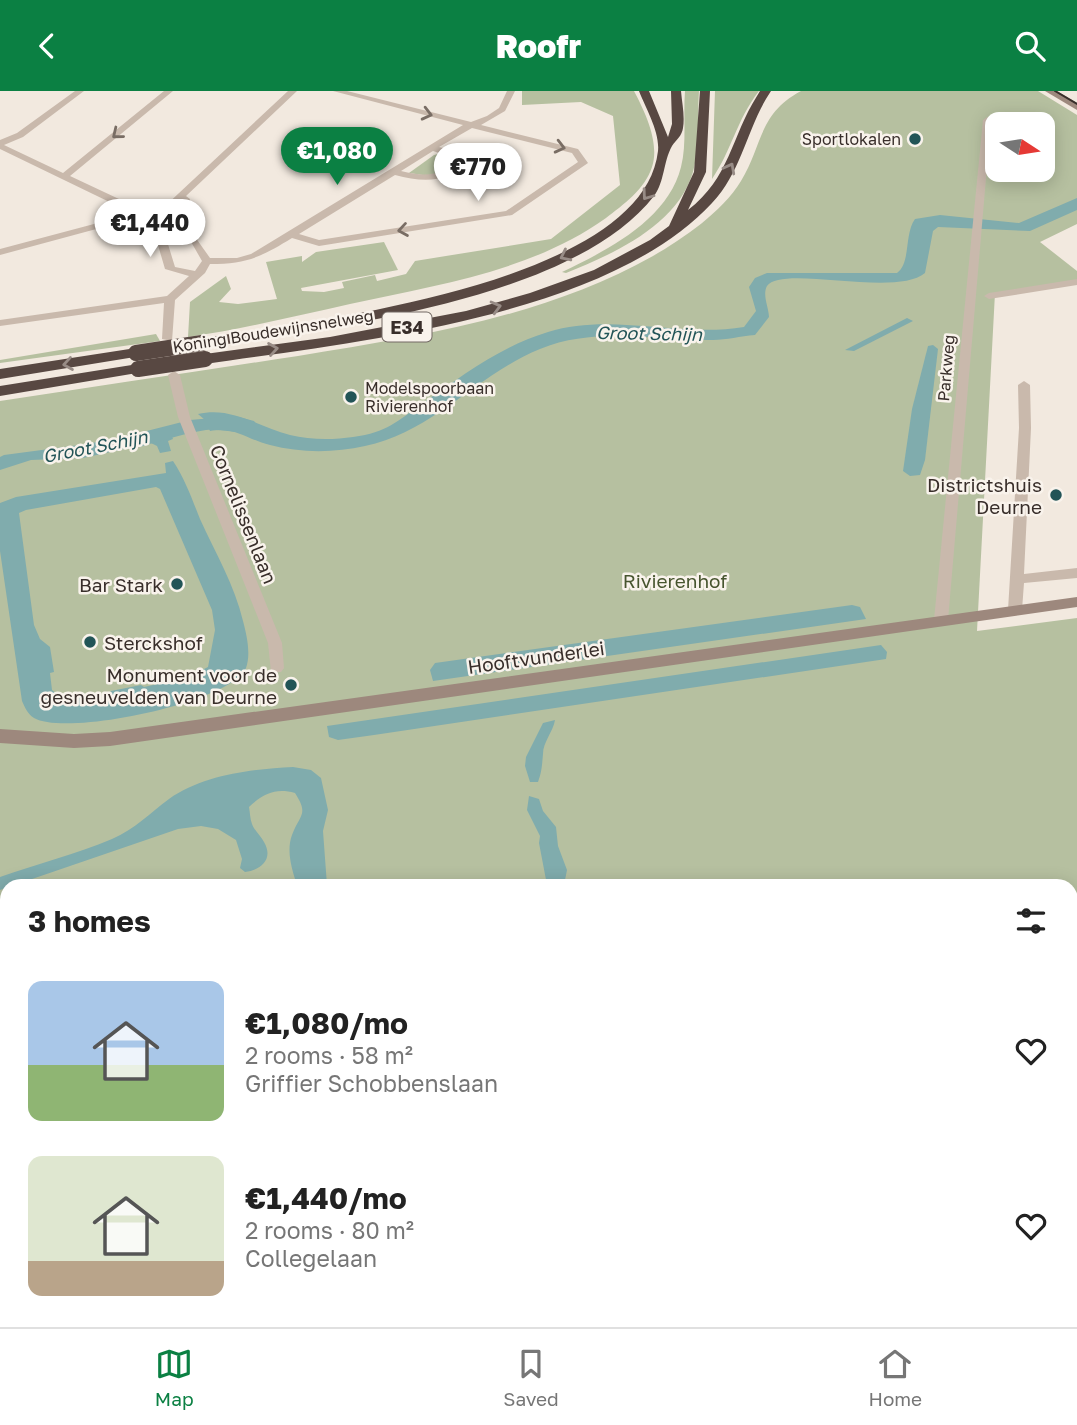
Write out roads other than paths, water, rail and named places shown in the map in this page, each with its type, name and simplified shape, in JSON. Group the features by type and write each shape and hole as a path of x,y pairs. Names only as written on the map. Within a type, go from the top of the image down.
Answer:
{"highway":[{"path":"644,91 661,132 664,151"},
{"name":"Koning Boudewijnsnelweg","path":"204,351 397,310 481,288 538,268 585,246 623,221 639,206 655,184 664,151 677,131 676,91"},
{"path":"673,230 700,172 705,91"},
{"name":"Koning Boudewijnsnelweg","path":"0,375 403,328 500,306 591,275 647,247 701,208 716,191 738,153 753,111 766,91"},
{"path":"748,123 762,105 782,92"},
{"name":"Koning Boudewijnsnelweg","path":"0,391 137,361"}],"street":[{"path":"0,145 20,135 80,91"},
{"path":"65,176 169,91"},
{"path":"197,275 174,271 168,266 157,223 163,211 196,184 293,91"},
{"path":"290,234 319,243 509,213 583,163 575,151 337,91"},
{"path":"207,261 250,258 470,124 482,123 503,109 511,91"},
{"path":"1050,91 1077,107"},
{"path":"1064,91 1077,98"},
{"name":"Parkweg","path":"941,620 985,143"},
{"path":"0,145 135,210 180,209"},
{"path":"392,171 435,180 466,160 461,156 431,148"},
{"path":"196,184 180,209 178,220 207,261"},
{"path":"0,242 4,251 97,226 135,210"},
{"path":"0,323 170,299 197,275 207,261"},
{"path":"989,296 1077,282"},
{"path":"168,339 170,299"},
{"name":"Cornelissenlaan","path":"174,375 184,417 275,643 276,668"},
{"path":"1015,610 1024,385"},
{"path":"1017,579 1077,573"},
{"name":"Hooftvunderlei","path":"0,736 74,741 141,737 205,724 1077,602"}],"water":[{"name":"Groot Schijn","path":"1077,198 1077,210 1030,231 938,227 933,231 925,273 910,280 777,280 767,286 765,297 769,317 755,335 713,340 604,336 561,342 540,349 495,373 412,429 365,446 317,451 281,448 227,430 210,431 205,420 198,414 210,412 234,415 305,438 338,439 365,435 391,425 498,353 548,332 596,324 695,330 744,327 756,311 749,287 755,278 767,273 897,273 904,262 915,219 940,215 1019,223"},
{"path":"907,318 913,321 854,351 845,350"},
{"path":"933,345 938,349 925,460 920,475 910,476 903,471 912,409 928,346"},
{"name":"Groot Schijn","path":"169,428 173,439 168,441 171,451 160,453 157,446 151,443 83,458 31,460 0,470 0,457 4,455 87,444"},
{"path":"173,461 181,475 235,595 247,639 246,668 234,681 212,693 147,713 79,723 52,723 34,718 22,701 0,551 0,503 16,497 166,473 165,463","holes":["156,487 160,489 212,610 215,630 208,667 196,673 192,680 185,678 111,691 106,699 80,702 80,696 59,696 52,690 50,673 54,672 50,647 40,639 34,625 19,513"]},
{"path":"852,605 860,607 866,619 433,681 430,670 435,663"},
{"path":"881,645 887,652 886,659 374,735 338,740 329,737 327,726"},
{"path":"555,720 543,750 538,782 530,782 525,766 526,757 543,723"},
{"path":"293,767 311,770 321,778 328,810 323,831 327,879 295,879 290,847 302,806 295,793 282,791 265,795 249,807 254,829 264,842 268,854 261,866 251,871 245,872 240,868 242,859 236,840 218,829 201,826 178,829 32,879 0,879 112,839 135,826 169,799 197,784 261,769"},
{"path":"529,796 539,799 543,811 556,827 558,846 567,870 565,879 546,879 540,836 527,810"}],"waterway":[{"name":"Groot Schijn","path":"131,442 206,424 221,422 246,426"}],"tram line":[{"path":"1055,91 1077,104"}],"place":[{"name":"Sportlokalen","path":"915,139"},
{"name":"Modelspoorbaan Rivierenhof","path":"351,397"},
{"name":"Districtshuis Deurne","path":"1056,495"},
{"name":"Bar Stark","path":"177,584"},
{"name":"Sterckshof","path":"90,642"},
{"name":"Monument voor de gesneuvelden van Deurne","path":"291,685"}],"park label":[{"name":"Rivierenhof","path":"675,580"}]}
